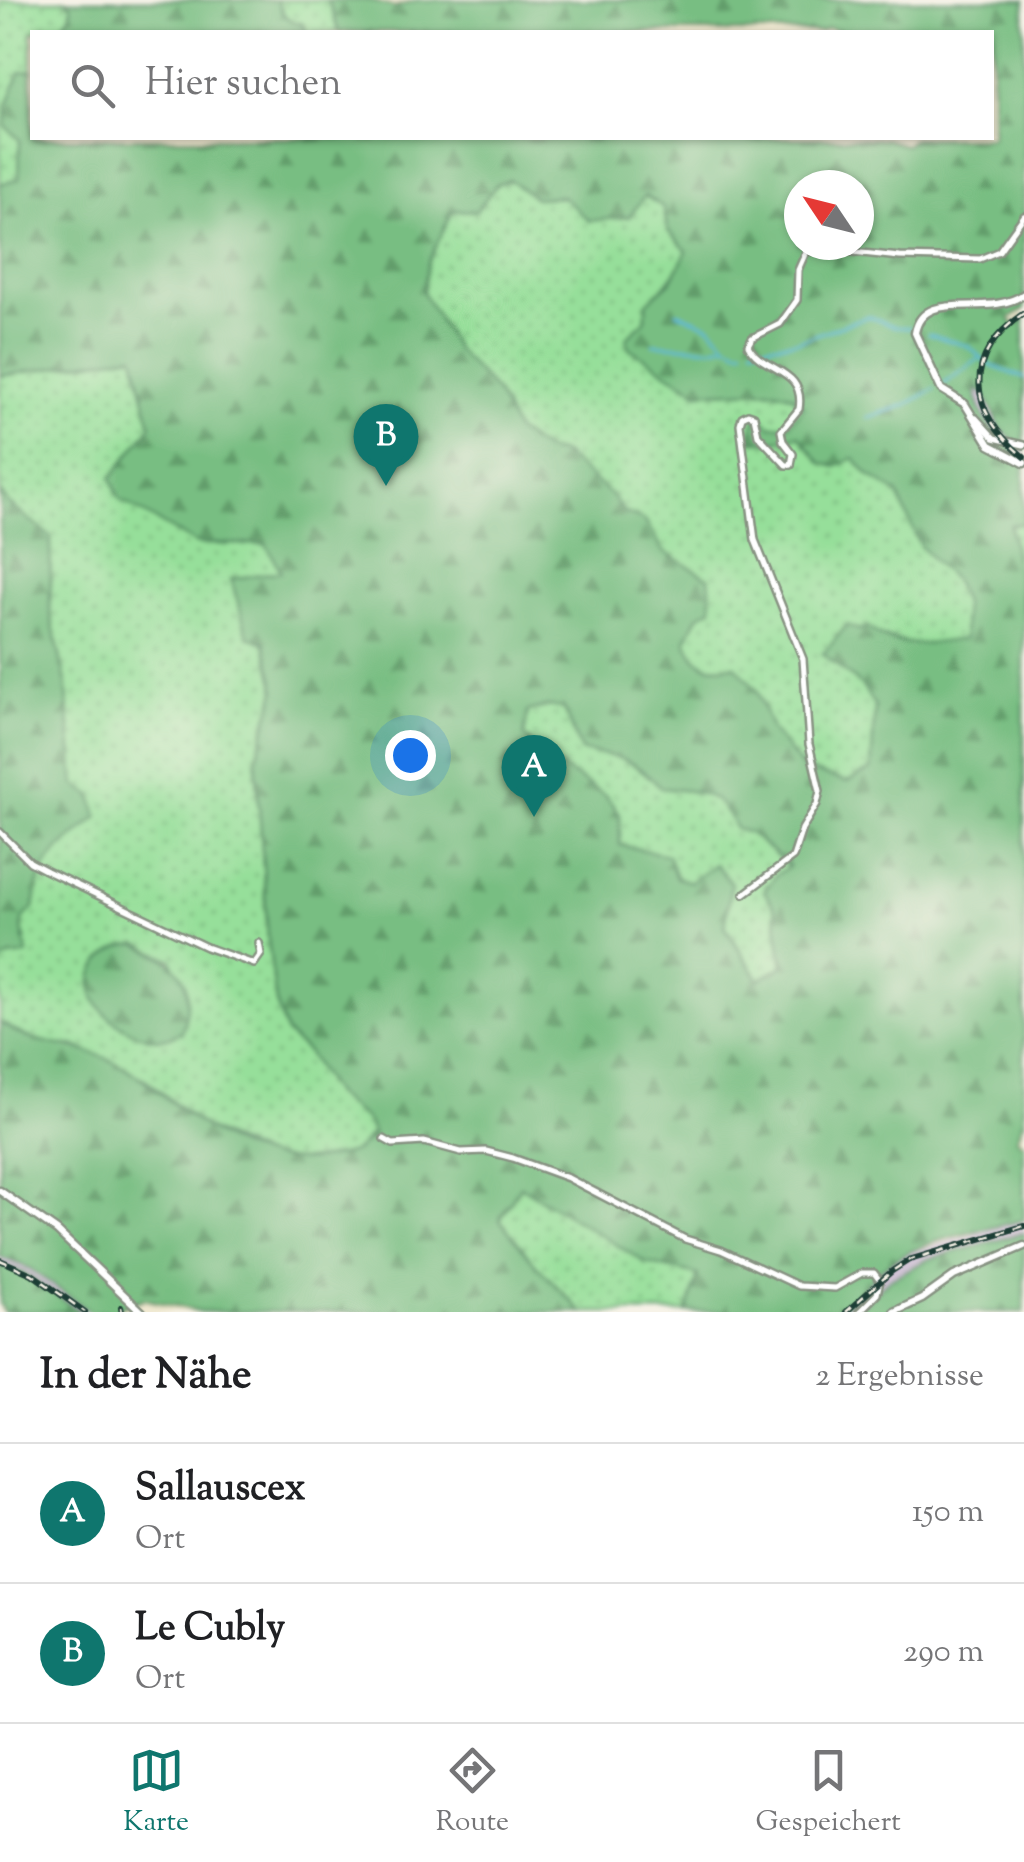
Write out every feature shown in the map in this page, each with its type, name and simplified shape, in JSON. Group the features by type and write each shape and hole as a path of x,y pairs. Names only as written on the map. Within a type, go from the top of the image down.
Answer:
{"street":[{"path":"744,894 793,856 802,829 818,804 820,791 810,744 803,659 755,540 740,424 745,415 754,416 758,435 786,466 791,466 794,458 781,432 799,409 800,398 790,378 751,353 748,342 780,324 798,300 798,270 806,252 824,249 900,257 980,259 999,251 1024,216"},
{"path":"1024,294 998,306 934,308 916,326 917,342 930,360 941,389 966,404 994,438 1024,445"},
{"path":"976,418 990,445 1024,464"},
{"path":"0,832 30,862 206,947 254,964 260,960 259,942"},
{"path":"384,1140 393,1144 424,1142 461,1152 486,1151 513,1158 568,1178 685,1239 722,1250 799,1286 835,1288 862,1273 874,1273 880,1290 859,1312"},
{"path":"0,1191 57,1231 142,1312"},
{"path":"894,1312 922,1299 954,1276 1024,1246"}],"shaded area":[{"path":"974,388 983,393 992,414 1024,451 1024,460 1003,445 984,421"},
{"path":"1024,1220 1024,1233 929,1259 887,1281 855,1312 829,1312 850,1303 883,1267 905,1254"},
{"path":"0,1257 29,1268 91,1312 81,1312 24,1273 0,1264"}],"green space":[{"path":"0,0 64,0 71,3 71,14 59,30 30,30 30,70 20,73 7,106 5,126 20,140 19,179 0,184"},
{"path":"64,0 277,0 285,16 301,23 306,30 59,30 71,14 71,4"},
{"path":"277,0 328,0 338,30 306,30 281,9"},
{"path":"328,0 368,0 394,7 418,0 1024,0 1024,309 1010,319 1015,325 1024,318 1024,451 1001,429 984,393 975,389 986,421 1024,460 1024,523 1010,525 1024,618 1024,1121 1017,1138 1024,1143 1024,1220 913,1250 883,1268 837,1310 687,1312 698,1275 646,1263 520,1186 500,1220 536,1265 582,1312 203,1312 144,1299 119,1307 119,1312 91,1312 29,1268 0,1257 0,1022 26,1036 94,1054 121,1066 218,1136 266,1156 299,1160 346,1154 372,1133 368,1122 334,1094 308,1053 286,1033 276,1003 256,760 276,691 265,643 248,636 231,579 281,571 266,544 197,544 120,500 111,478 151,426 134,355 0,376 0,184 19,179 20,140 5,126 7,106 20,72 30,70 30,140 889,140 905,145 911,140 994,140 994,30 338,30","holes":["510,180 535,198 562,196 589,221 629,217 645,196 663,207 668,231 687,251 671,281 647,302 645,321 626,338 629,348 698,392 773,390 792,395 804,406 789,424 771,426 757,415 748,441 774,441 799,435 821,463 836,467 854,458 869,475 897,493 921,547 955,582 963,603 964,639 902,643 868,627 859,630 847,625 823,654 862,686 875,706 871,770 847,782 803,769 772,730 757,690 735,665 704,664 690,649 686,640 698,616 712,608 709,578 663,551 645,521 624,512 611,495 563,454 546,451 516,431 497,393 455,348 423,292 428,263 453,210 476,211 497,184","550,706 564,709 581,751 626,760 661,788 707,795 722,807 736,829 750,833 789,866 764,891 775,909 783,966 759,980 725,927 731,883 715,864 691,882 676,878 668,855 620,845 620,815 606,796 549,760 524,736 528,711"]},
{"path":"511,180 535,198 645,196 663,207 668,231 687,251 653,301 645,321 628,336 698,392 773,390 791,395 804,406 789,424 771,426 774,441 799,435 854,458 869,475 897,493 921,547 955,582 963,603 964,639 917,646 876,634 823,653 862,686 875,706 871,770 847,782 803,769 772,730 757,690 692,657 686,640 709,578 663,551 645,522 624,512 611,495 563,454 546,451 516,431 497,393 455,348 423,292 428,263 453,210 476,211 497,184"},
{"path":"134,355 152,426 111,478 197,544 267,544 281,572 232,579 265,642 276,691 256,760 276,1003 286,1033 308,1053 334,1094 368,1122 372,1133 355,1152 311,1162 273,1160 204,1127 147,1080 74,1045 30,1039 0,1022 0,962 26,940 22,922 34,907 47,864 98,815 75,784 66,682 50,612 51,537 0,492 0,376","holes":["137,944 172,960 186,1011 182,1032"]},
{"path":"0,492 51,537 50,612 66,682 75,784 92,795 98,816 47,864 34,908 22,923 27,955 0,962"},
{"path":"1024,523 1024,618 1010,524"},
{"path":"550,706 565,709 581,751 626,760 661,788 707,795 722,807 736,829 750,833 790,867 775,909 783,966 760,981 725,926 730,883 715,865 691,882 676,878 667,855 620,845 620,815 606,796 549,760 524,736 527,711"},
{"path":"137,944 175,967 186,986 182,1031 171,1037 147,1037 125,1028 106,1014 94,997 93,977 102,960 117,949"},
{"path":"520,1186 646,1262 699,1275 687,1312 582,1312 536,1265 500,1220"},
{"path":"1024,1233 1024,1312 855,1312 887,1281 929,1259"},
{"path":"0,1264 24,1273 81,1312 4,1312 0,1303"}],"waterway":[{"path":"677,312 710,326 725,342"},
{"path":"753,347 798,341 868,316 895,327 910,328"},
{"path":"928,334 968,346 989,365 1024,378"},
{"path":"653,344 711,348 727,344 744,349"},
{"path":"944,384 980,358"},
{"path":"867,418 906,405 934,389"}],"railway":[{"path":"1024,313 990,348 979,384 992,421 1024,457"},
{"path":"846,1312 909,1260 1024,1226"},
{"path":"0,1260 32,1274 85,1312"},
{"path":"121,1307 122,1312"}],"place":[{"name":"Le Cubly","path":"386,486"},
{"name":"Sallauscex","path":"534,817"}]}
